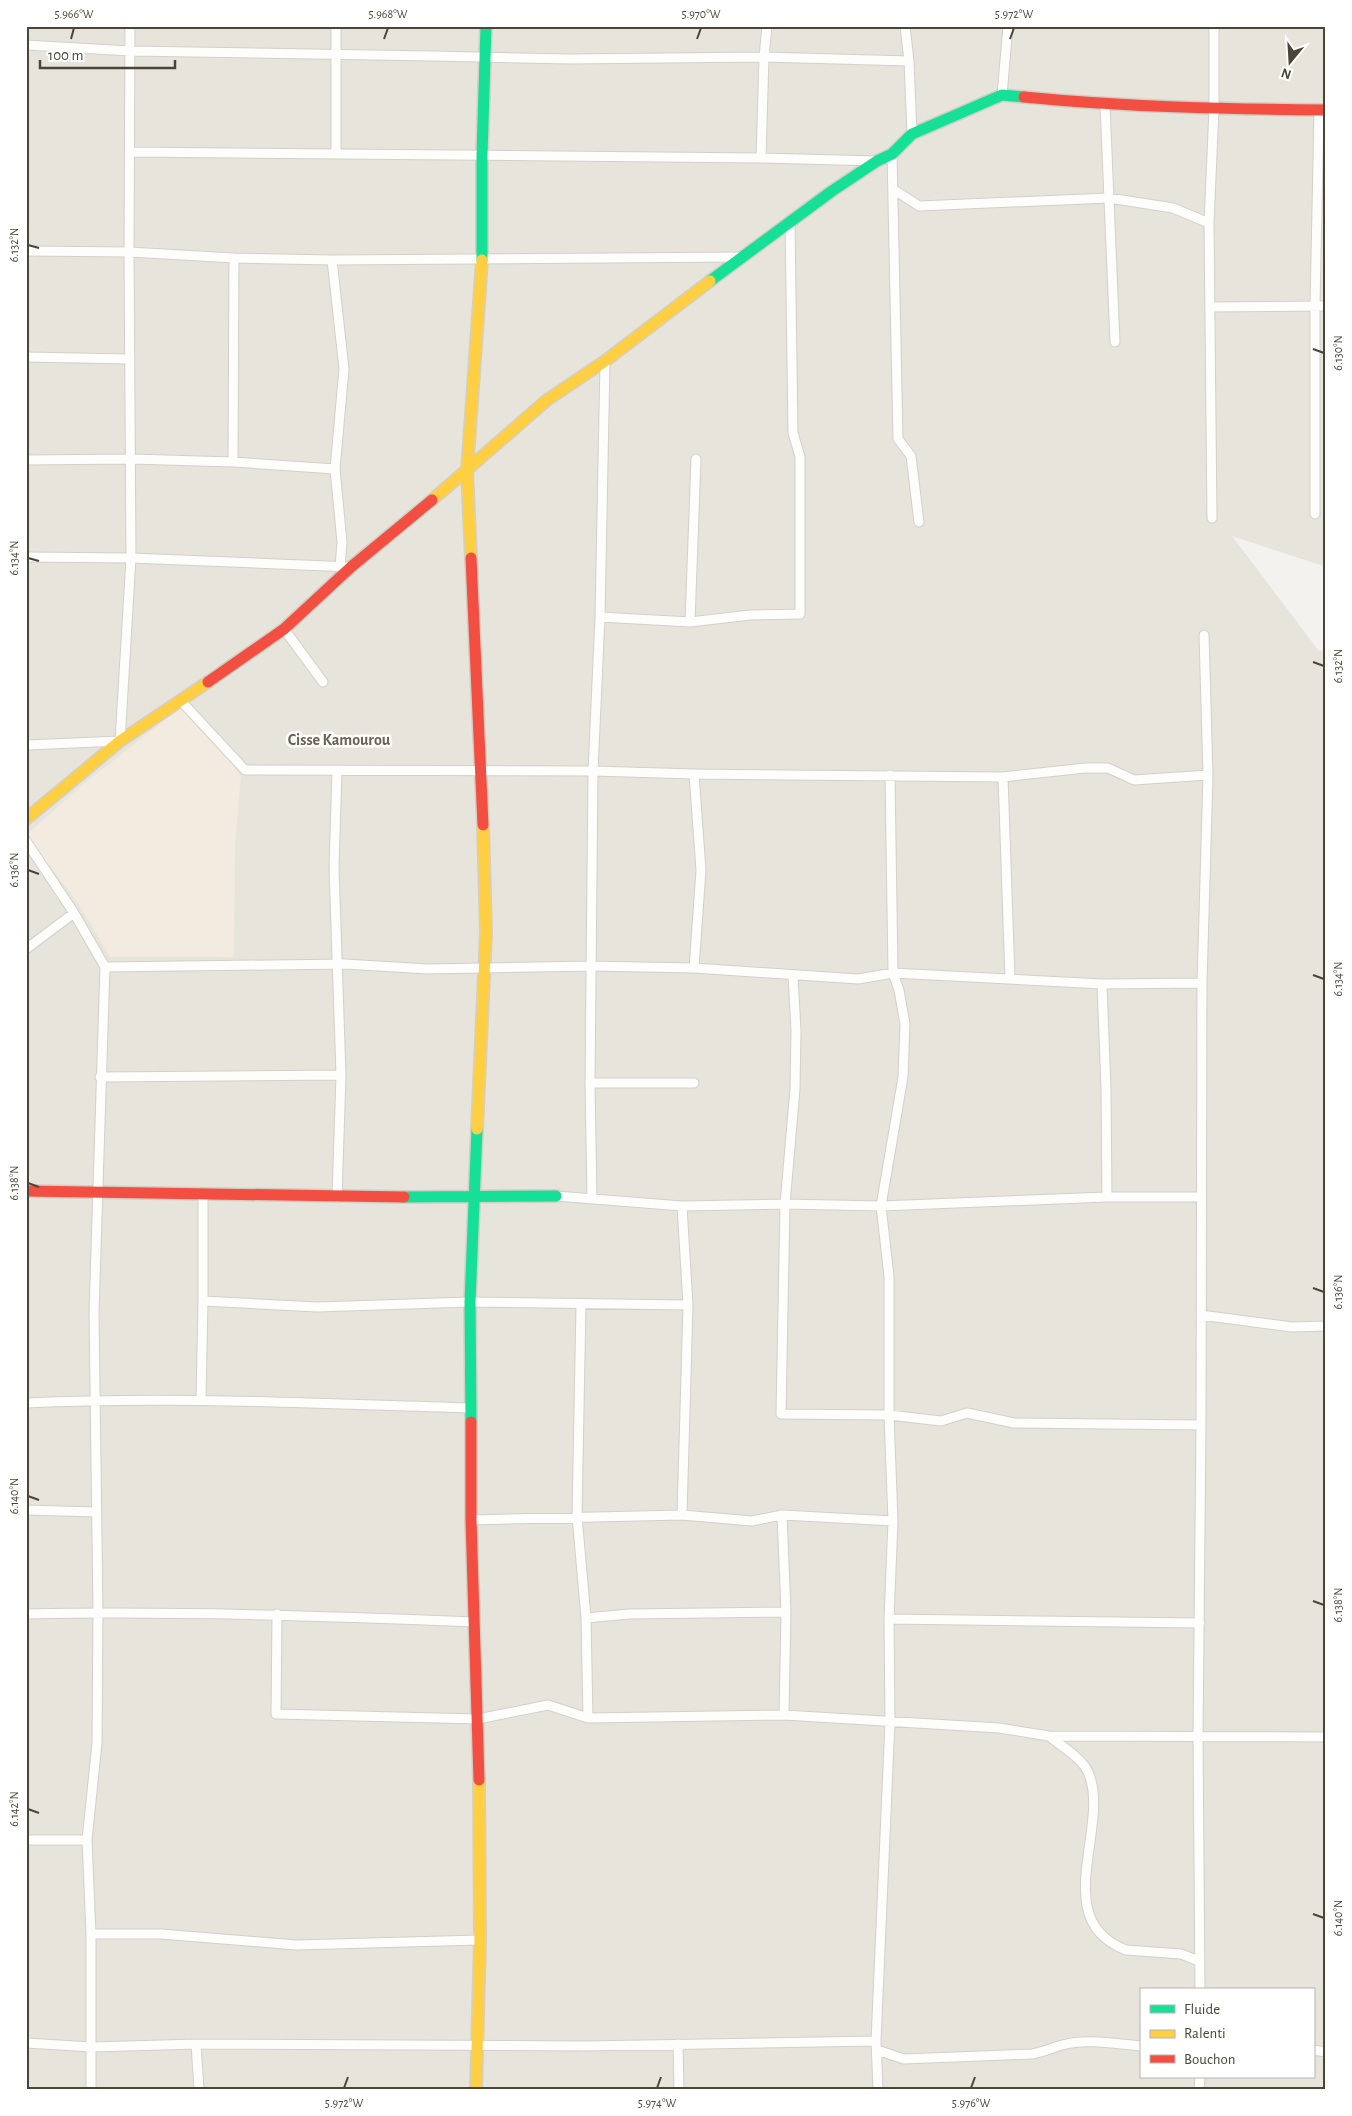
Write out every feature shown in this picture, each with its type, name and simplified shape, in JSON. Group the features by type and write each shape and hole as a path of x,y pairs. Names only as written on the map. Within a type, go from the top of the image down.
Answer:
{"street":[{"path":"120,741 131,558 130,26"},
{"path":"336,26 336,153"},
{"path":"476,2090 480,1940 476,1622 471,1520 470,1302 486,932 482,771 467,471 482,259 482,155 486,26"},
{"path":"761,158 764,57 767,26"},
{"path":"906,26 912,134"},
{"path":"1002,95 1008,26"},
{"path":"1212,518 1209,222 1214,109 1214,26"},
{"path":"26,45 130,51 623,59 764,57 909,61"},
{"path":"26,819 120,741 182,701 284,629 346,567 467,471 547,400 605,361 790,222 877,161 892,154 912,134 1002,95 1105,105 1322,110 1315,306 1315,514"},
{"path":"1105,105 1115,342"},
{"path":"130,152 761,158 877,161"},
{"path":"892,154 898,439 911,456 919,522"},
{"path":"893,189 919,206 1109,198 1173,208 1209,222"},
{"path":"600,617 690,622 750,615 800,614 800,457 793,432 790,222"},
{"path":"26,251 129,252 234,258 332,260 741,257"},
{"path":"232,462 234,258"},
{"path":"332,260 344,369 335,469 346,567"},
{"path":"1210,307 1326,306"},
{"path":"26,357 130,359"},
{"path":"592,1198 590,1083 593,771 600,617 605,361"},
{"path":"26,460 132,459 232,462 335,469"},
{"path":"690,622 696,459"},
{"path":"26,557 131,558 346,567"},
{"path":"284,629 323,682"},
{"path":"1200,1988 1198,1736 1202,983 1208,774 1204,635"},
{"path":"182,701 245,770 593,771 694,774 1003,777 1085,768 1108,768 1134,780 1208,774"},
{"path":"26,745 120,741"},
{"path":"337,770 334,868 340,1075 337,1197"},
{"path":"694,774 701,870 694,968"},
{"path":"878,2090 876,2045 890,1722 889,1619 893,1521 889,1415 889,1276 881,1206 903,1077 905,1024 899,990 892,973 890,775"},
{"path":"1003,777 1010,979"},
{"path":"26,841 74,914 105,967 94,1312 98,1612 96,1743 87,1840 91,1934 92,2090"},
{"path":"26,949 74,914"},
{"path":"105,967 336,964 428,969 591,966 694,968 858,979 892,973 1102,984 1202,983"},
{"path":"793,974 796,1031 794,1089 785,1204 781,1414 889,1415 941,1421 967,1413 1014,1423 1201,1425"},
{"path":"1102,984 1106,1090 1107,1197"},
{"path":"100,1077 340,1075"},
{"path":"590,1083 694,1083"},
{"path":"26,1191 337,1197 556,1196 682,1206 785,1204 881,1206 1107,1197 1201,1198"},
{"path":"200,1400 203,1302 202,1194"},
{"path":"682,1206 688,1304 682,1515"},
{"path":"203,1302 317,1307 470,1302 688,1304"},
{"path":"581,1304 577,1516 586,1618 588,1718"},
{"path":"1201,1314 1292,1327 1326,1326"},
{"path":"26,1403 96,1400 200,1400 470,1408"},
{"path":"26,1510 96,1512"},
{"path":"471,1520 682,1515 752,1521 782,1515 893,1521"},
{"path":"782,1515 786,1612 784,1715"},
{"path":"26,1614 98,1612 276,1614 476,1622"},
{"path":"586,1618 629,1614 786,1612"},
{"path":"276,1614 276,1714 478,1719 548,1705 588,1718 784,1715 999,1728 1049,1736 1326,1737"},
{"path":"889,1619 1200,1623"},
{"path":"1049,1736 1075,1757 1089,1773 1094,1812 1089,1839 1085,1888 1090,1914 1097,1928 1120,1948 1126,1950 1181,1954 1199,1961"},
{"path":"26,1840 87,1840"},
{"path":"91,1934 161,1934 296,1945 480,1940"},
{"path":"26,2043 92,2047 196,2044 876,2045 904,2059 1032,2054 1078,2042 1140,2046"},
{"path":"196,2044 199,2090"},
{"path":"678,2044 679,2090"}],"shaded area":[{"path":"26,26 1326,26 1326,567 1232,536 1319,651 1326,650 1326,2090 26,2090"},
{"path":"180,708 205,729 241,776 235,844 234,957 110,957 78,903 26,835 82,785"}],"traffic: fast":[{"path":"482,260 482,155 486,26"},
{"path":"710,281 832,191 877,161 892,154 912,134 1002,95 1024,97"},
{"path":"471,1422 470,1302 477,1129"},
{"path":"404,1197 556,1196"}],"traffic: slow":[{"path":"471,558 467,471 482,260"},
{"path":"432,500 547,400 605,361 710,281"},
{"path":"26,819 120,741 208,682"},
{"path":"477,1129 486,932 483,825"},
{"path":"476,2090 480,1940 479,1780"}],"traffic: jam":[{"path":"1024,97 1175,107 1326,110"},
{"path":"208,682 284,629 351,567 432,500"},
{"path":"471,558 483,825"},
{"path":"26,1191 404,1197"},
{"path":"471,1422 471,1520 479,1780"}],"district":[{"name":"Cisse Kamourou","path":"339,740"}]}
